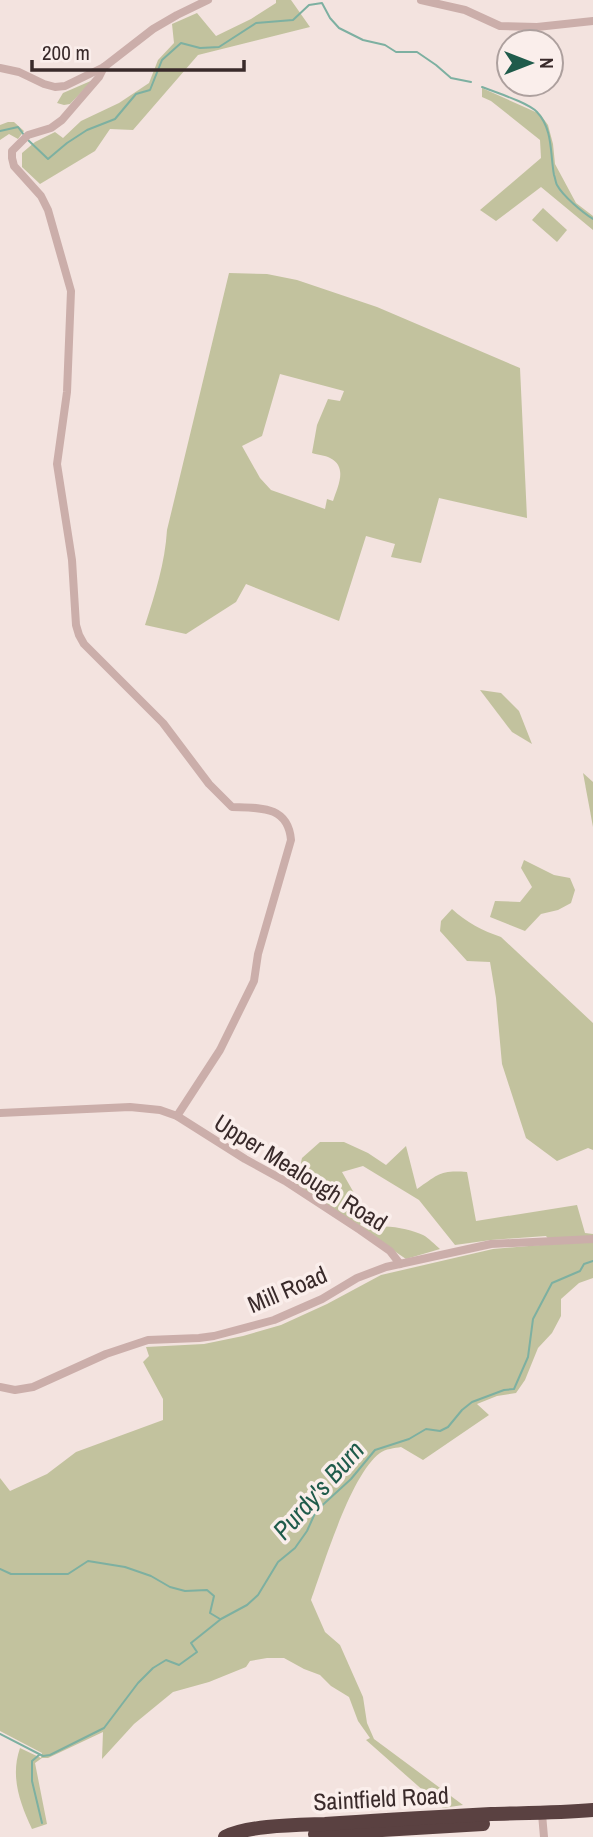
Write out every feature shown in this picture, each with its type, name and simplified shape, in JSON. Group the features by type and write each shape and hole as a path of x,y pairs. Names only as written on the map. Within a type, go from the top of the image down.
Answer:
{"highway":[{"name":"Saintfield Road","path":"225,1837 248,1830 366,1821 593,1810"},
{"name":"Saintfield Road","path":"258,1837 531,1821 542,1814"},
{"path":"366,1821 380,1825 452,1822 456,1826"}],"street":[{"path":"0,68 19,72 55,87 65,86 104,68 153,29 208,0"},
{"path":"421,0 465,10 500,26 537,27 593,21"},
{"name":"Upper Mealough Road","path":"104,68 62,120 51,128 25,137 12,151 15,166 41,196 48,210 71,291 67,392 57,464 69,533 76,625 84,644 163,723 209,784 232,807 276,812 285,820 290,832 290,848 258,954 254,981 220,1050 177,1116"},
{"name":"Upper Mealough Road","path":"0,1114 130,1107 160,1110 177,1116 360,1230 390,1251 400,1264"},
{"name":"Mill Road","path":"0,1387 15,1390 33,1387 106,1354 148,1340 214,1336 274,1320 322,1298 356,1278 400,1264 491,1244 593,1239"},
{"path":"542,1814 544,1837"}],"green space":[{"path":"276,0 291,0 310,27 198,55 133,130 110,129 95,151 40,184 22,167 22,153 35,142 55,132 63,138 81,121 119,103 149,83 158,60 174,43 172,24 197,13 216,36 251,19 276,3"},
{"path":"93,80 70,104 57,103 63,93"},
{"path":"482,88 495,94 495,98 504,98 540,114 548,125 555,164 576,203 593,216 593,230 541,187 496,221 480,210 541,158 540,140 491,101 482,97"},
{"path":"14,122 24,131 18,139 9,134 0,140 0,125"},
{"path":"543,208 567,230 557,242 532,220"},
{"path":"229,273 267,274 297,280 377,307 520,368 527,518 439,498 421,563 391,557 395,544 366,536 339,621 246,584 236,602 186,634 145,625 162,566 167,530","holes":["280,374 344,391 340,401 328,399 317,425 312,453 328,457 339,466 339,483 333,501 327,499 325,509 271,490 260,478 242,446 262,436"]},
{"path":"480,690 501,693 519,711 532,744 512,732"},
{"path":"583,773 593,782 593,827"},
{"path":"524,860 554,875 570,878 575,890 571,903 541,914 525,931 490,917 495,901 520,902 532,887 521,868"},
{"path":"452,909 475,926 501,937 593,1023 593,1150 588,1148 557,1161 526,1138 502,1064 490,962 467,961 440,931 441,921"},
{"path":"320,1142 344,1142 386,1165 406,1146 417,1189 440,1174 467,1172 476,1221 577,1205 585,1233 593,1234 593,1278 579,1283 561,1299 561,1316 552,1333 538,1348 525,1380 516,1393 497,1396 477,1404 489,1415 423,1460 401,1447 382,1452 369,1464 349,1499 311,1600 325,1632 340,1645 363,1697 367,1723 374,1739 463,1805 443,1808 366,1740 370,1738 358,1721 349,1697 331,1686 320,1675 284,1658 267,1658 250,1661 246,1667 209,1682 173,1692 134,1724 102,1759 103,1732 35,1763 47,1824 32,1829 18,1790 17,1759 20,1748 41,1758 42,1753 0,1731 0,1478 10,1491 47,1474 76,1452 163,1420 163,1399 143,1362 149,1356 146,1347 204,1344 243,1336 281,1325 381,1275 493,1249 552,1244 546,1236 455,1245 419,1200 363,1166 342,1172 366,1214 360,1225 369,1230 388,1226 411,1231 425,1236 440,1249 406,1259 296,1184 302,1158"}],"waterway":[{"path":"27,139 48,159 87,130 115,119 136,94 150,90 162,60 181,43 200,48 219,47 256,23 293,20 309,5 322,3 339,28 363,40 385,45 396,52 417,52 451,78 471,82"},
{"path":"482,87 519,101 537,112 546,126 557,184 568,199 593,219"},
{"path":"0,131 18,127 24,135"},
{"name":"Purdy's Burn","path":"0,1734 43,1756 104,1728 138,1683 153,1668 166,1660 179,1665 197,1652 191,1643 258,1595 278,1562 295,1548 307,1531 316,1511 351,1479 375,1450 409,1439 426,1429 440,1431 448,1427 472,1402 514,1389 528,1357 533,1319 552,1283 580,1271 584,1264 593,1261"},
{"path":"0,1569 11,1574 68,1574 88,1561 125,1567 151,1576 170,1587 185,1591 207,1590 214,1596 210,1613 220,1619"},
{"path":"39,1755 32,1761 32,1781 42,1823"}]}
